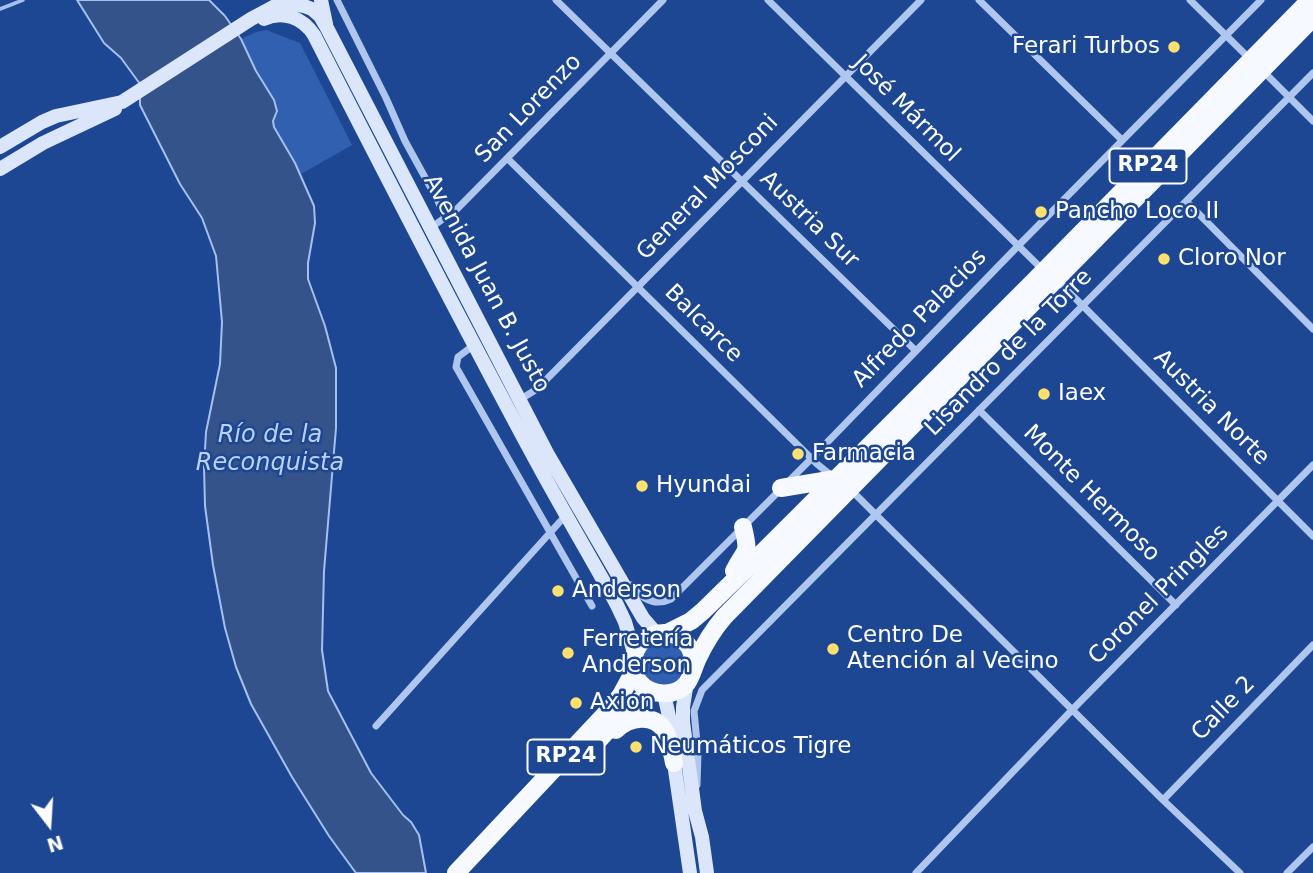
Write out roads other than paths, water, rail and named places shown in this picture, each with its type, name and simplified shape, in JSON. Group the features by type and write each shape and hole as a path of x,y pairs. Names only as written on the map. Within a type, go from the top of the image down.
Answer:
{"main road":[{"path":"0,169 43,143 123,104 254,19 273,0"},
{"path":"321,0 327,28"},
{"name":"RP24","path":"456,873 596,743 630,706 659,693 677,691 694,680 703,648 717,626 851,490 1050,275 1257,65 1310,0"},
{"name":"Avenida Juan B. Justo","path":"254,19 277,5 287,3 312,9 320,16 547,453 643,618 662,633"},
{"path":"254,19 278,15 295,18 310,29 474,345 617,605 634,653 634,671 641,684 659,693 672,730 674,763 690,873"},
{"name":"RP24","path":"1257,65 1313,18"},
{"path":"0,147 56,116 123,104"},
{"name":"RP24","path":"634,653 645,638 691,621 835,479 1050,275"},
{"path":"781,488 835,479"},
{"path":"733,582 735,568 747,552 743,527"},
{"path":"662,633 676,635 691,649 694,680 682,713 706,873"},
{"name":"RP24","path":"471,873 494,840 612,707 634,671"},
{"path":"596,743 626,721 651,720 657,723 668,738 674,763"}],"street":[{"path":"337,0 405,141 438,201 444,218"},
{"name":"Austria Sur","path":"556,0 916,351"},
{"name":"San Lorenzo","path":"417,237 457,209 663,0"},
{"name":"José Mármol","path":"768,0 1050,275"},
{"name":"General Mosconi","path":"521,399 537,389 921,0"},
{"path":"979,0 1122,140"},
{"path":"1190,0 1313,121"},
{"name":"Alfredo Palacios","path":"603,550 637,594 656,602 671,599 1261,0"},
{"name":"Lisandro de la Torre","path":"694,680 877,515 1313,73"},
{"name":"Balcarce","path":"508,159 835,479"},
{"path":"1186,202 1313,329"},
{"name":"Austria Norte","path":"1050,275 1313,536"},
{"path":"474,345 458,357 456,367 592,606"},
{"name":"Monte Hermoso","path":"979,410 1176,605"},
{"name":"Coronel Pringles","path":"916,873 1313,465"},
{"path":"851,490 1240,873"},
{"path":"376,726 566,515"},
{"name":"Calle 2","path":"1163,800 1313,645"},
{"path":"1287,873 1313,847"}],"water":[{"name":"Río de la Reconquista","path":"77,0 209,0 225,16 241,39 274,100 277,111 274,127 295,163 314,206 315,223 308,279 325,326 336,368 336,428 324,571 322,650 328,691 371,773 419,835 426,873 356,873 292,777 251,704 236,667 225,628 205,506 206,432 220,364 222,322 216,256 202,218 180,184 140,105 140,84 121,58 104,43"}],"waterway":[{"path":"0,9 23,0"}],"place":[{"name":"Ferari Turbos","path":"1174,47"},
{"name":"Pancho Loco II","path":"1041,212"},
{"name":"Cloro Nor","path":"1164,259"},
{"name":"Iaex","path":"1044,394"},
{"name":"Farmacia","path":"798,454"},
{"name":"Hyundai","path":"642,486"},
{"name":"Anderson","path":"558,591"},
{"name":"Centro De Atención al Vecino","path":"833,649"},
{"name":"Ferretería Anderson","path":"568,653"},
{"name":"Axion","path":"576,703"},
{"name":"Neumáticos Tigre","path":"636,747"}]}
